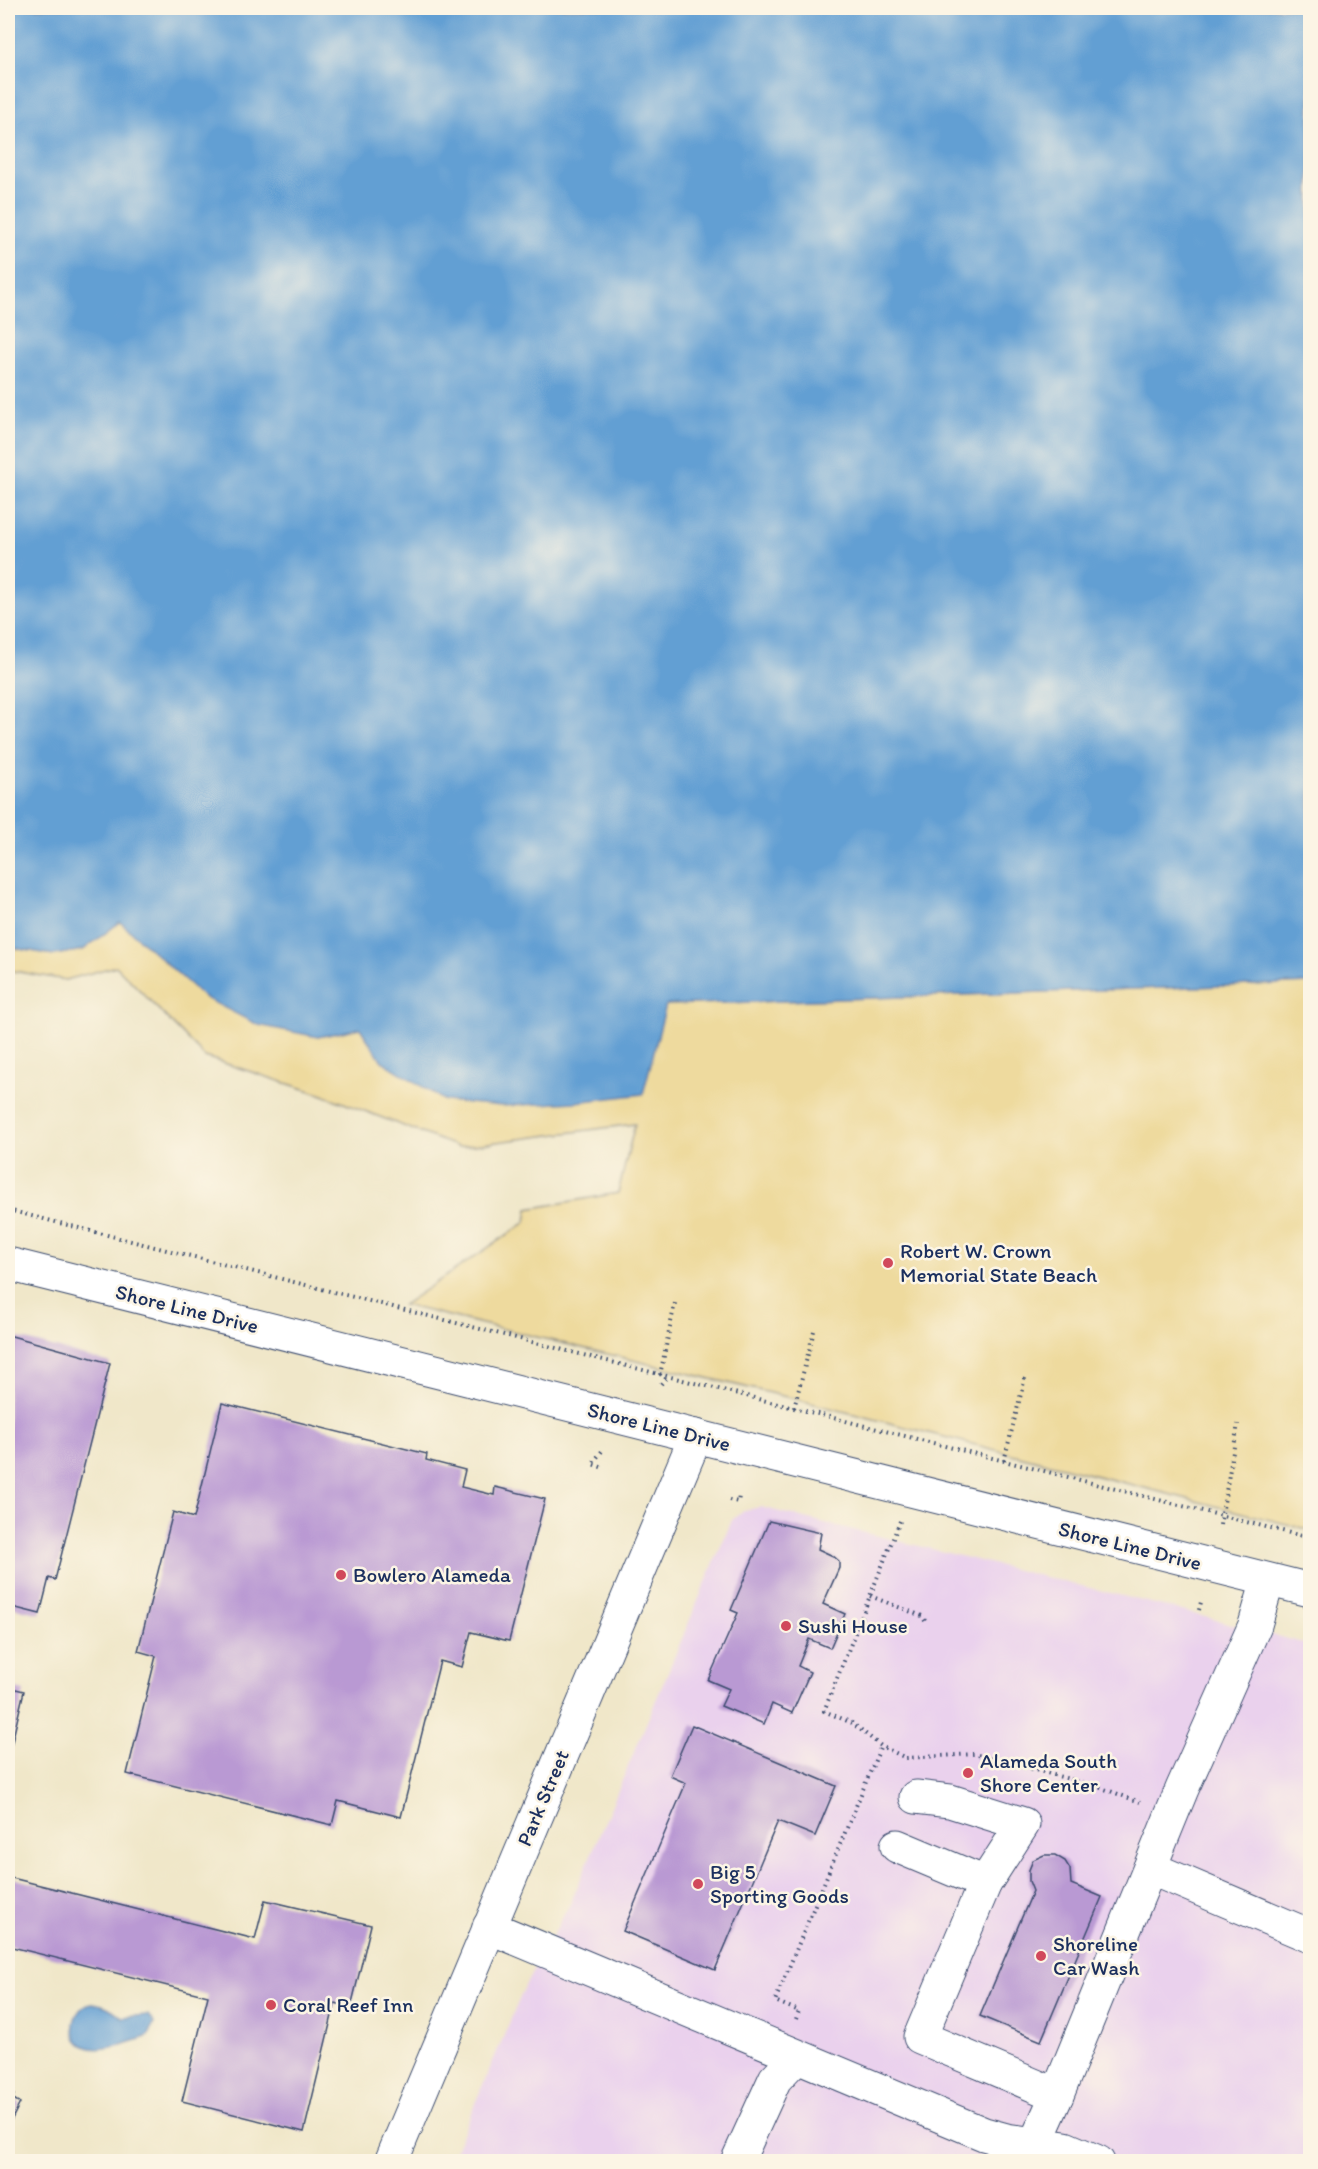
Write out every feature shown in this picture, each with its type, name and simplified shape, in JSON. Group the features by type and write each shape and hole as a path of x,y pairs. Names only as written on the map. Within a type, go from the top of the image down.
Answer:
{"street":[{"name":"Shore Line Drive","path":"8,1264 1311,1590"},
{"name":"Park Street","path":"391,2162 696,1436"},
{"path":"1035,2144 1172,1813 1255,1625 1268,1580"},
{"path":"916,1797 950,1801 1023,1824 985,1883 920,2037 1057,2095"},
{"path":"897,1846 985,1883"},
{"path":"1150,1868 1311,1936"},
{"path":"489,1927 984,2134 1065,2148 1098,2162"},
{"path":"737,2162 775,2079 785,2051"}],"path":[{"path":"8,1210 1311,1538"},
{"path":"660,1375 675,1303"},
{"path":"794,1408 815,1327"},
{"path":"661,1384 667,1377"},
{"path":"1004,1461 1025,1378"},
{"path":"757,1408 758,1400"},
{"path":"1220,1525 1238,1424"},
{"path":"601,1467 592,1464 602,1451"},
{"path":"913,1491 824,1711 852,1723 881,1746 906,1758 974,1754 1096,1786 1172,1813"},
{"path":"729,1500 738,1502 740,1496"},
{"path":"870,1596 922,1616 927,1624"},
{"path":"1199,1610 1201,1602"},
{"path":"785,2051 799,2011 775,2001 881,1746"}],"shaded area":[{"name":"Alameda South Shore Center","path":"760,1507 1171,1608 1310,1645 1310,2161 450,2162 525,1986 571,1902 732,1520 743,1511"}],"sand":[{"name":"Robert W. Crown Memorial State Beach","path":"120,922 165,963 318,1037 360,1028 382,1061 643,1093 665,1005 1310,983 1310,1530 795,1399 403,1305 526,1222 528,1209 618,1193 635,1124 458,1147 323,1095 205,1057 116,966 66,980 8,970 8,947 54,955 83,950"}],"water":[{"path":"8,8 1310,8 1310,983 666,1005 643,1094 576,1102 502,1106 445,1101 382,1061 360,1028 318,1037 258,1025 205,998 120,922 83,950 54,955 8,947"},
{"path":"91,2003 107,2007 122,2017 148,2015 154,2023 149,2036 101,2049 87,2047 76,2037 74,2024 79,2011"}],"building":[{"path":"8,1335 110,1363 55,1580 49,1578 40,1614 8,1606"},
{"name":"Bowlero Alameda","path":"222,1403 427,1454 426,1460 465,1470 461,1487 494,1495 495,1487 545,1499 509,1641 471,1632 462,1667 440,1661 401,1817 338,1801 332,1825 127,1774 156,1656 138,1651 173,1512 194,1518"},
{"name":"Sushi House","path":"769,1521 821,1533 818,1549 839,1561 839,1568 823,1604 845,1614 830,1648 809,1639 798,1666 810,1672 792,1713 772,1704 764,1724 721,1706 729,1689 708,1680 738,1613 731,1610"},
{"path":"8,1687 24,1691 8,1759"},
{"name":"Big 5 Sporting Goods","path":"692,1725 836,1786 815,1836 778,1821 715,1970 623,1931 686,1783 670,1776"},
{"name":"Shoreline Car Wash","path":"1044,1855 1055,1855 1065,1861 1070,1869 1071,1884 1102,1897 1041,2041 980,2016 1033,1891 1029,1881 1029,1870 1033,1860"},
{"name":"Coral Reef Inn","path":"8,1877 255,1939 265,1900 371,1925 351,2007 335,2003 304,2132 182,2101 208,1996 8,1946"},
{"path":"8,2091 14,2095 12,2098 20,2103 8,2127"}],"place":[{"name":"Robert W. Crown Memorial State Beach","path":"888,1263"},
{"name":"Bowlero Alameda","path":"341,1575"},
{"name":"Sushi House","path":"786,1626"},
{"name":"Alameda South Shore Center","path":"968,1773"},
{"name":"Big 5 Sporting Goods","path":"698,1884"},
{"name":"Shoreline Car Wash","path":"1041,1956"},
{"name":"Coral Reef Inn","path":"271,2005"}]}
